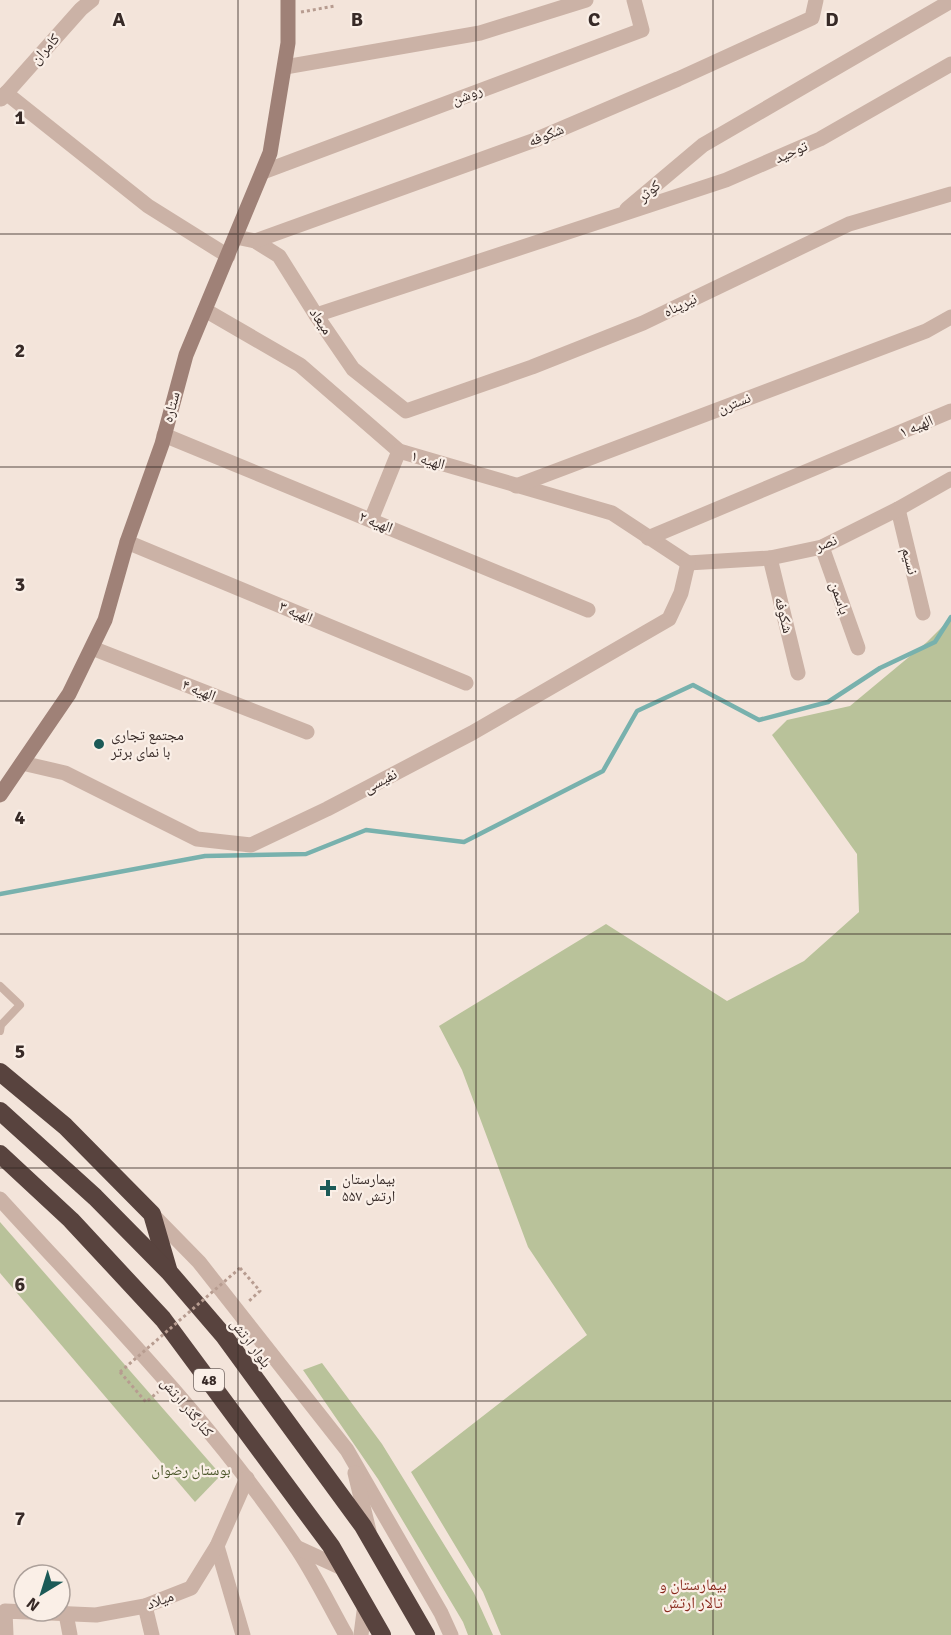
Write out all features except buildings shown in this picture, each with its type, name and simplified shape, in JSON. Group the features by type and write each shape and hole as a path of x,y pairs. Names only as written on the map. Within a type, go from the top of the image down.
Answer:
{"highway":[{"path":"0,1072 65,1126 152,1214 169,1272"},
{"name":"بلوار ارتش","path":"0,1111 95,1197 169,1272 224,1336 370,1537 426,1635"},
{"name":"48","path":"0,1154 71,1220 163,1320 331,1546 382,1635"}],"street":[{"name":"کامران","path":"3,97 81,9 92,0"},
{"path":"285,67 480,33 586,0"},
{"name":"روشن","path":"262,172 642,30 634,0"},
{"name":"شکوفه","path":"255,241 535,140 678,79 812,18 816,0"},
{"name":"کوثر","path":"316,315 620,215 703,145 951,2"},
{"name":"ستاره","path":"0,795 69,694 105,620 127,542 164,435 186,356 270,153 288,43 288,7"},
{"name":"توحید","path":"620,215 726,180 820,139 951,64"},
{"path":"3,97 148,206 228,256"},
{"name":"نیرپناه","path":"406,411 532,367 643,323 849,224 951,194"},
{"name":"میعاد","path":"236,237 255,241 279,256 353,369 406,411"},
{"name":"الهیه ۱","path":"205,310 300,365 399,451 612,513 688,563"},
{"name":"نسترن","path":"516,486 926,331 951,317"},
{"name":"الهیه ۱","path":"648,538 951,411"},
{"name":"الهیه ۲","path":"164,435 588,610"},
{"path":"370,520 399,451"},
{"name":"نصر","path":"688,563 770,558 822,547 950,485"},
{"name":"نسیم","path":"898,509 923,613"},
{"name":"الهیه ۳","path":"127,542 466,683"},
{"name":"یاسمن","path":"822,547 858,648"},
{"name":"شکوفه","path":"770,558 798,673"},
{"name":"نفیسی","path":"22,763 65,773 197,839 251,845 327,809 472,733 669,619 681,593 688,563"},
{"name":"الهیه ۴","path":"92,648 307,732"},
{"name":"کنارگذر ارتش","path":"0,1199 168,1383 247,1478 296,1546 346,1635"},
{"path":"152,1214 199,1262 352,1457 441,1613 451,1635"},
{"path":"352,1457 370,1537"},
{"name":"میلاد","path":"72,1614 96,1615 145,1606 191,1588 217,1546 247,1478"},
{"path":"217,1546 243,1635"},
{"path":"296,1546 344,1569"},
{"path":"361,1635 364,1604"},
{"path":"145,1606 152,1635"},
{"name":"میلاد","path":"6,1635 5,1611 12,1611"}],"lane":[{"path":"0,986 20,1005 1,1025 0,1031"}],"path":[{"path":"288,7 334,6"},
{"path":"146,1402 120,1372 240,1268 260,1291"}],"green space":[{"path":"951,618 951,1635 501,1635 483,1592 411,1472 587,1335 528,1247 462,1070 439,1026 606,924 727,1001 804,961 859,912 857,854 772,735 787,720 850,706 927,642"},
{"name":"بوستان رضوان","path":"0,1222 221,1475 195,1502 0,1273"},
{"path":"322,1363 382,1444 474,1593 493,1635 468,1635 463,1622 378,1479 303,1370"}],"waterway":[{"path":"0,894 205,856 306,854 366,830 464,842 603,771 637,711 693,685 759,720 828,702 880,668 935,642 951,617"}],"place":[{"name":"مجتمع تجاری با نمای برتر","path":"99,744"},
{"name":"بیمارستان ۵۵۷ ارتش","path":"328,1188"}],"district":[{"name":"بیمارستان و تالار ارتش","path":"693,1594"}]}
